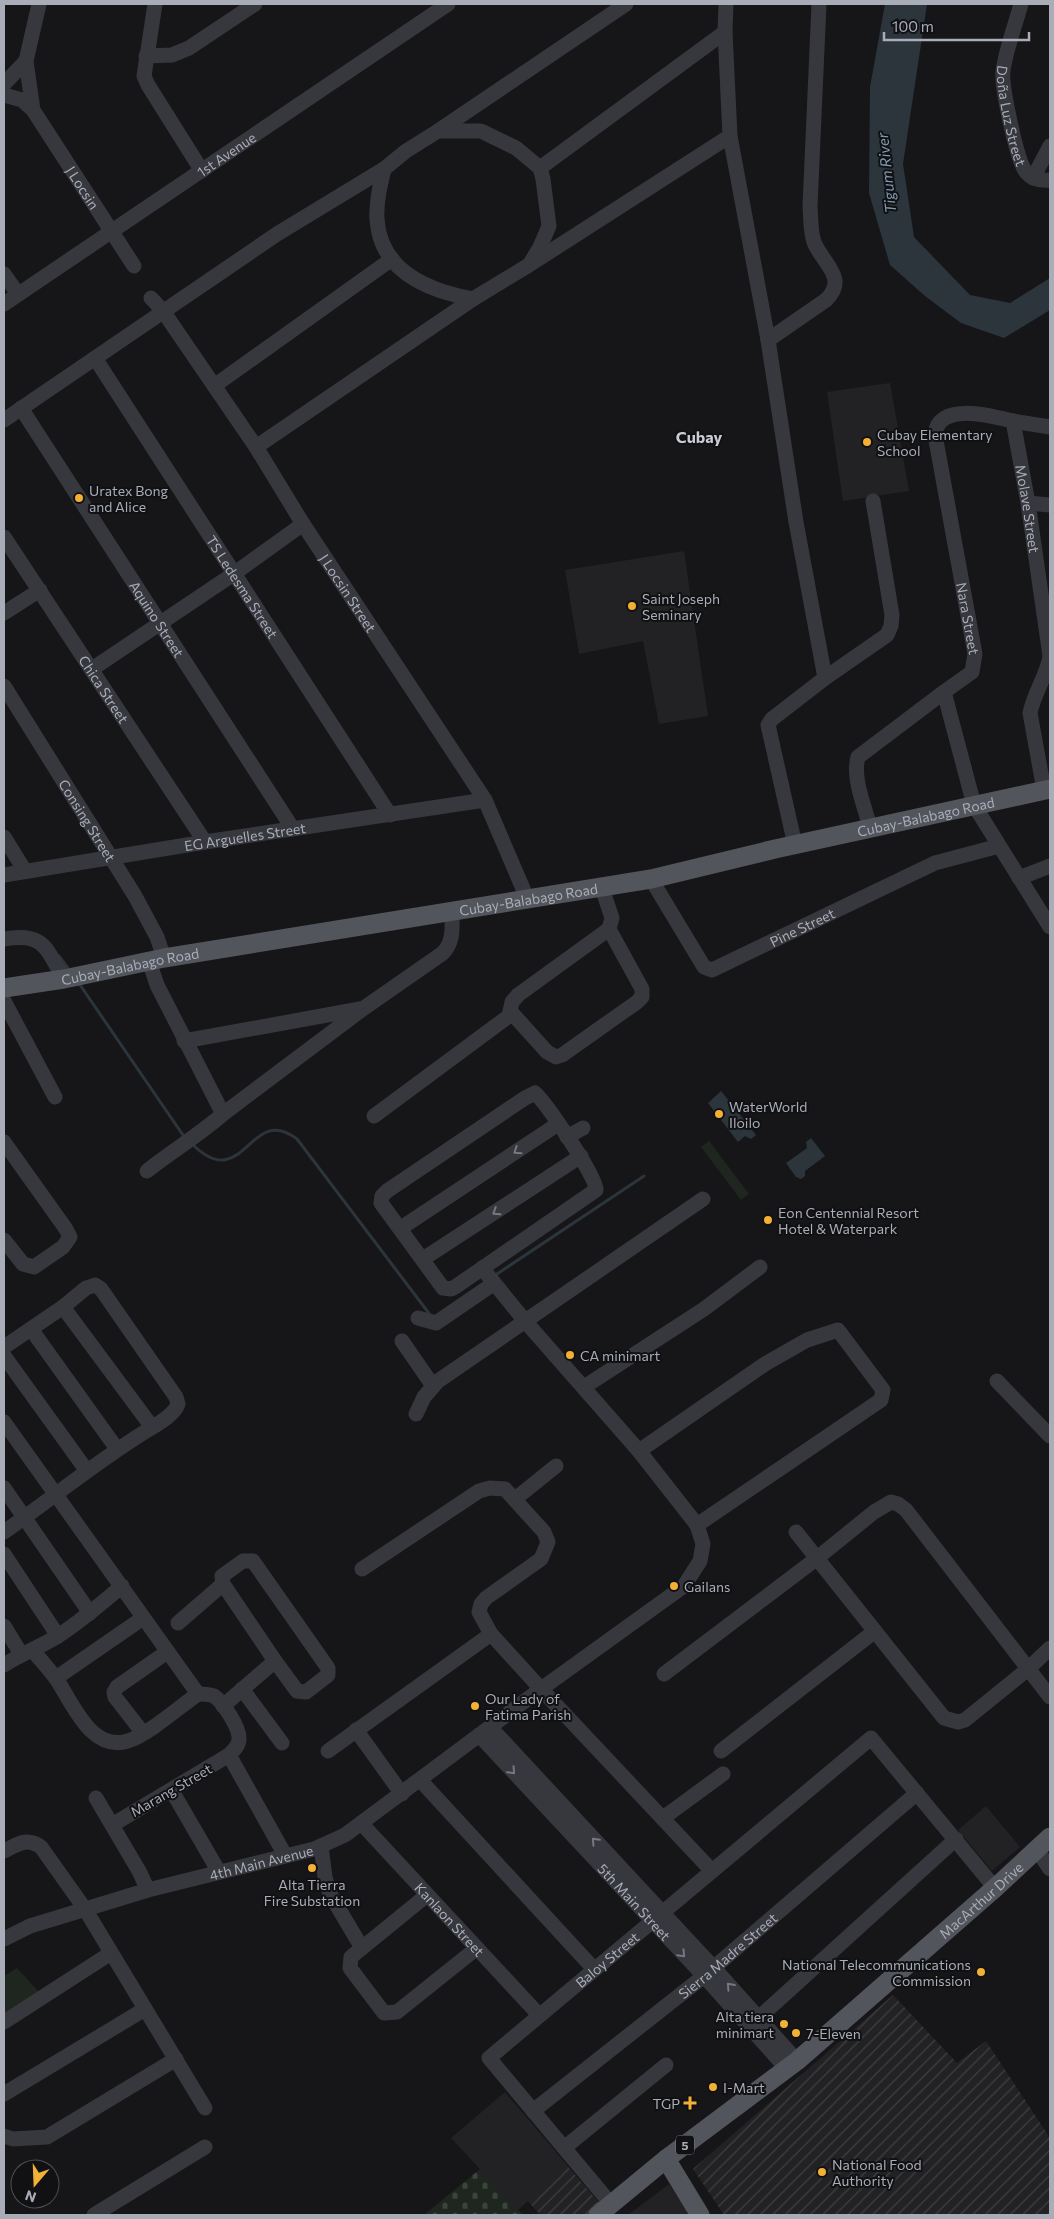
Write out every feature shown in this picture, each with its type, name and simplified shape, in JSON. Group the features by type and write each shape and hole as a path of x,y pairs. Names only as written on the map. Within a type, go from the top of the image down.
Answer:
{"main road":[{"name":"Cubay-Balabago Road","path":"4,988 75,977 157,959 651,879 870,828 1047,790"},
{"name":"MacArthur Drive","path":"607,2212 670,2164 724,2128 787,2070 996,1888 1044,1843"},
{"path":"670,2164 679,2184 700,2215"},
{"path":"670,2164 688,2178 713,2215"}],"street":[{"path":"4,84 26,61 39,4"},
{"path":"155,4 144,76 202,171"},
{"path":"146,56 172,55 189,48 255,4"},
{"name":"1st Avenue","path":"4,304 448,4"},
{"path":"4,420 277,234 384,169 406,151 626,4"},
{"path":"726,4 725,32 730,136 768,340 796,522 825,678"},
{"path":"768,340 826,300 835,288 836,280 817,248 811,230 810,206 819,4"},
{"name":"Doña Luz Street","path":"1021,4 1003,76 1017,152 1022,166 1033,178 1043,181 1050,180"},
{"path":"540,168 725,32"},
{"name":"J Locsin","path":"26,61 33,110"},
{"name":"J Locsin","path":"4,95 22,100 33,110 134,266"},
{"path":"438,131 481,131 516,148 540,168 549,226 540,247 529,265"},
{"path":"256,447 473,299 730,136"},
{"path":"1033,178 1050,146"},
{"path":"384,169 377,198 377,220 382,241 392,259 406,275 418,282 454,295 473,299"},
{"path":"214,386 392,259"},
{"path":"4,274 18,294"},
{"name":"J Locsin Street","path":"151,298 163,311 256,447 303,524 485,800 527,898"},
{"name":"TS Ledesma Street","path":"95,358 390,815"},
{"name":"Aquino Street","path":"21,408 293,829"},
{"name":"Nara Street","path":"870,828 857,776 856,765 858,756 972,672 974,654 934,435 935,430 943,419 960,414 987,414 1012,421"},
{"path":"1012,421 1050,427"},
{"name":"Molave Street","path":"1012,421 1028,503 1050,656 1046,674 1030,713 1047,790"},
{"path":"795,845 768,725 772,719 825,678 888,635 892,615 872,501"},
{"path":"1028,503 1050,505"},
{"path":"92,669 303,524"},
{"name":"Chica Street","path":"4,538 205,842"},
{"path":"4,613 40,590"},
{"name":"Consing Street","path":"4,686 110,857 157,937 157,985 223,1114"},
{"path":"944,692 974,805 1050,927"},
{"name":"EG Arguelles Street","path":"4,875 25,870 485,800"},
{"path":"4,837 25,870"},
{"name":"Pine Street","path":"651,879 704,967 712,970 935,863 999,846"},
{"path":"1018,878 1050,866"},
{"path":"374,1116 509,1016 512,1002 518,995 609,929 612,918 602,888"},
{"path":"146,1170 198,1136 223,1114 364,1008 439,956 448,947 452,937 452,912"},
{"path":"511,1012 547,1052 556,1056 562,1055 642,998 642,989 609,929"},
{"path":"4,939 28,937 42,943 75,977"},
{"path":"4,1002 54,1097"},
{"path":"184,1041 364,1008"},
{"path":"418,1318 436,1323 596,1190 594,1181 581,1156 535,1093 530,1094 382,1196 381,1203 443,1288 451,1289 489,1277"},
{"path":"401,1228 558,1124"},
{"path":"568,1137 583,1128"},
{"path":"4,1142 70,1237 62,1246 34,1267 23,1264 4,1240"},
{"path":"423,1259 581,1156"},
{"path":"416,1414 424,1396 458,1365 703,1199"},
{"path":"584,1387 704,1310 760,1267"},
{"path":"489,1277 524,1321 639,1451 696,1525 881,1400 883,1390 838,1330 806,1340 765,1364 639,1451"},
{"path":"4,1347 95,1285 101,1289 178,1401 177,1408 152,1427 117,1449 4,1532"},
{"path":"63,1307 152,1427"},
{"path":"31,1329 117,1449"},
{"path":"402,1341 433,1386"},
{"path":"4,1356 87,1471"},
{"path":"997,1380 1050,1436"},
{"path":"4,1422 198,1694"},
{"path":"515,1499 556,1466"},
{"path":"4,1488 90,1613"},
{"path":"362,1569 479,1491 501,1488 515,1499 544,1532 548,1542 541,1559 486,1598 481,1604 479,1612 491,1634 712,1871"},
{"path":"664,1674 816,1559 884,1504 891,1502 898,1504 906,1510 1050,1697"},
{"name":"4th Main Avenue","path":"4,1938 30,1926 85,1909 148,1890 321,1846 345,1835 541,1689 684,1586 700,1561 702,1544 696,1525"},
{"path":"796,1532 944,1718 952,1721 965,1720 1028,1669 1050,1648"},
{"path":"4,1554 58,1636"},
{"path":"243,1561 254,1561 328,1668 328,1675 306,1692 300,1692 275,1661 223,1584 222,1576 243,1561"},
{"path":"178,1624 223,1584"},
{"path":"4,1666 58,1636 90,1613 122,1586"},
{"path":"56,1678 143,1618"},
{"path":"4,1626 27,1652 56,1678 86,1726 94,1734 106,1740 127,1741 143,1733 198,1694 213,1696 234,1722 239,1739 229,1755 285,1855"},
{"path":"721,1751 875,1631"},
{"path":"328,1751 491,1634"},
{"path":"143,1733 115,1697 114,1692 117,1687 167,1652"},
{"path":"223,1706 275,1661"},
{"path":"242,1689 282,1743"},
{"path":"356,1730 402,1794"},
{"name":"5th Main Street","path":"484,1731 754,2022 787,2070"},
{"name":"Baloy Street","path":"607,2212 564,2148 489,2058 871,1738 917,1793"},
{"name":"Marang Street","path":"112,1825 172,1791 229,1755"},
{"path":"664,1818 723,1774"},
{"path":"420,1780 594,1969"},
{"path":"172,1791 219,1872"},
{"path":"917,1793 996,1888"},
{"name":"Sierra Madre Street","path":"533,2111 709,1972 917,1793"},
{"path":"96,1798 139,1871 148,1890"},
{"name":"Kanlaon Street","path":"361,1823 539,2015"},
{"path":"754,2022 956,1839"},
{"path":"4,1851 24,1841 33,1842 41,1848 85,1909 205,2108"},
{"path":"1044,1843 1050,1869"},
{"path":"321,1846 325,1877 330,1894 362,1948"},
{"path":"427,1895 351,1957 350,1968 384,2013 397,2012 477,1948"},
{"path":"4,2022 111,1953"},
{"path":"4,2094 145,2008"},
{"path":"4,2136 13,2139 47,2137 176,2059"},
{"path":"564,2148 666,2065"},
{"path":"94,2215 206,2147"}],"shaded area":[{"name":"Cubay Elementary School","path":"890,383 909,491 843,501 827,392"},
{"name":"Saint Joseph Seminary","path":"684,551 708,716 659,724 643,641 579,654 565,570"},
{"path":"986,1806 1020,1847 992,1871 958,1830"},
{"name":"National Food Authority","path":"893,1995 957,2063 986,2041 1050,2138 1050,2215 724,2215 693,2169"},
{"path":"505,2092 601,2205 540,2215 528,2201 518,2210 451,2138"},
{"path":"568,2167 601,2205 589,2215 540,2215 528,2201"},
{"path":"669,2184 690,2215 628,2215"}],"green space":[{"path":"709,1141 749,1194 741,1200 701,1147"},
{"path":"17,1968 39,1992 4,2014 4,1976"},
{"path":"480,2169 523,2215 424,2215"}],"water":[{"name":"Tigum River","path":"885,4 927,4 903,164 914,237 970,295 1010,303 1050,278 1050,310 1004,338 961,323 925,296 890,265 869,193 870,87"},
{"path":"721,1091 756,1135 751,1139 745,1136 738,1142 708,1103"},
{"path":"811,1138 825,1156 805,1171 805,1176 801,1179 796,1177 786,1163 807,1148 806,1142"}],"waterway":[{"path":"59,956 70,971"},
{"path":"78,982 185,1138"},
{"path":"192,1144 210,1157 224,1160 236,1156 268,1131 281,1131 297,1139 431,1316"},
{"path":"494,1276 644,1176"}],"place":[{"name":"Cubay Elementary School","path":"867,442"},
{"name":"Uratex Bong and Alice","path":"79,498"},
{"name":"Saint Joseph Seminary","path":"632,606"},
{"name":"WaterWorld Iloilo","path":"719,1114"},
{"name":"Eon Centennial Resort Hotel & Waterpark","path":"768,1220"},
{"name":"CA minimart","path":"570,1355"},
{"name":"Gailans","path":"674,1586"},
{"name":"Our Lady of Fatima Parish","path":"475,1706"},
{"name":"Alta Tierra Fire Substation","path":"312,1868"},
{"name":"National Telecommunications Commission","path":"981,1972"},
{"name":"Alta tiera minimart","path":"784,2024"},
{"name":"7-Eleven","path":"796,2033"},
{"name":"I-Mart","path":"713,2087"},
{"name":"TGP","path":"690,2103"},
{"name":"National Food Authority","path":"822,2172"}],"district":[{"name":"Cubay","path":"699,436"}]}
